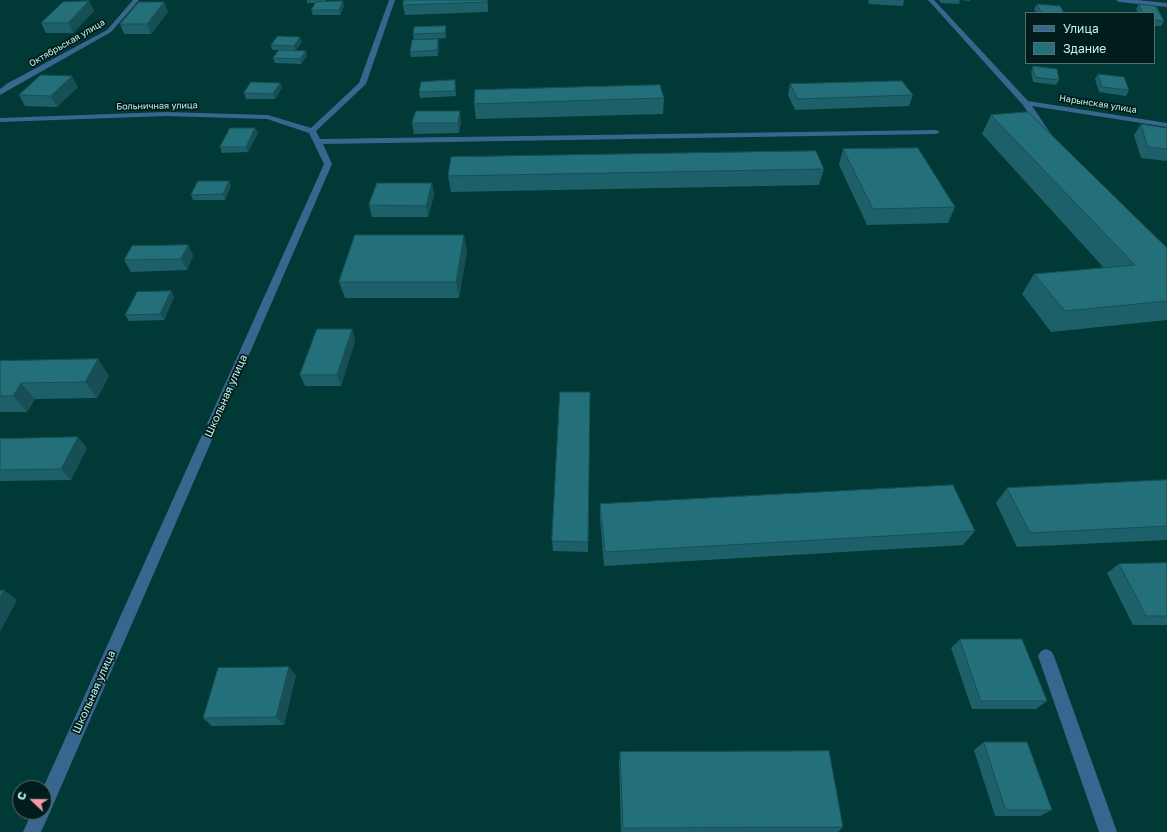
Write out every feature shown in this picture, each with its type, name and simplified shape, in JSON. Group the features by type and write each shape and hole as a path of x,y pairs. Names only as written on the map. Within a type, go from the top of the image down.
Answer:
{"street":[{"name":"Октябрьская улица","path":"0,93 11,85 109,31 136,0"},
{"path":"312,130 362,84 392,0"},
{"path":"931,0 1026,103 1052,142"},
{"path":"1119,0 1167,5"},
{"name":"Нарынская улица","path":"1026,103 1167,125"},
{"name":"Больничная улица","path":"0,120 166,114 268,117 312,130"},
{"name":"Школьная улица","path":"52,788 328,164 312,130"},
{"path":"318,142 936,132"},
{"path":"1046,656 1108,832"},
{"path":"32,832 37,820"}],"building":[{"path":"404,0 487,0 487,2 403,5"},
{"path":"89,1 68,23 41,23 63,2"},
{"path":"343,1 339,10 311,10 316,2"},
{"path":"139,2 164,2 147,24 120,24"},
{"path":"1037,4 1060,6 1063,12 1041,12"},
{"path":"1139,4 1156,6 1164,21 1155,20 1155,12 1143,12"},
{"path":"446,26 445,33 413,34 414,27"},
{"path":"278,36 300,37 294,46 271,45"},
{"path":"438,39 437,50 410,52 412,40"},
{"path":"279,50 306,51 300,59 273,58"},
{"path":"1033,66 1057,69 1059,80 1035,77"},
{"path":"1098,74 1124,77 1129,90 1102,87"},
{"path":"41,75 72,76 51,96 19,95"},
{"path":"455,80 455,91 419,92 421,82"},
{"path":"902,81 913,95 798,99 790,84"},
{"path":"251,82 280,83 273,94 244,93"},
{"path":"660,85 664,98 474,104 475,90"},
{"path":"416,111 460,111 458,123 412,123"},
{"path":"1028,112 1167,248 1167,301 1065,311 1034,274 1135,265 991,115"},
{"path":"1141,124 1167,128 1167,149 1148,147"},
{"path":"230,128 255,128 246,147 220,147"},
{"path":"918,148 955,207 873,209 843,149"},
{"path":"816,151 824,169 448,176 451,157"},
{"path":"198,181 229,181 223,194 191,195"},
{"path":"377,183 432,183 426,206 369,205"},
{"path":"355,235 464,235 456,282 339,282"},
{"path":"188,245 181,259 124,260 132,246"},
{"path":"171,291 160,314 125,315 137,292"},
{"path":"317,329 352,329 337,375 300,375"},
{"path":"98,359 85,382 21,383 13,396 0,396 0,361"},
{"path":"560,392 590,392 588,542 552,541"},
{"path":"78,437 61,469 0,470 0,439"},
{"path":"1167,480 1167,526 1030,533 1007,488"},
{"path":"953,485 975,531 605,552 600,504"},
{"path":"1167,563 1167,616 1146,616 1119,564"},
{"path":"4,590 0,599 0,591"},
{"path":"960,639 1022,639 1047,701 981,701"},
{"path":"289,667 276,717 203,718 218,668"},
{"path":"984,742 1027,742 1052,810 1006,810"},
{"path":"829,751 843,827 623,828 620,752"}]}
